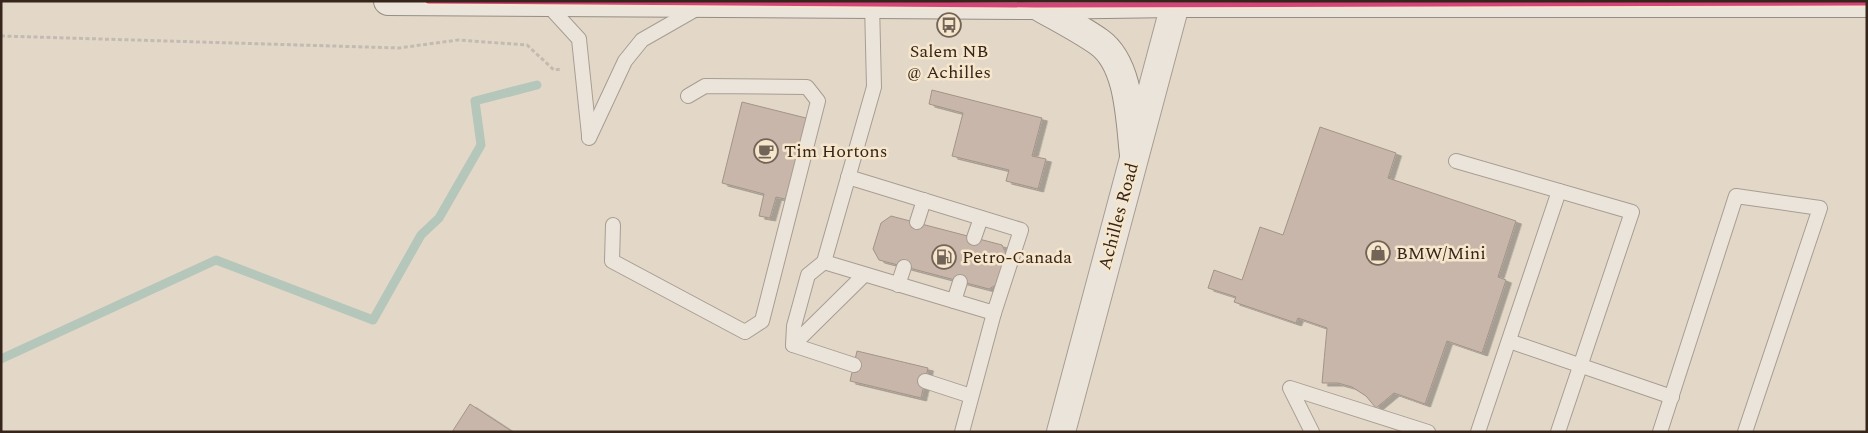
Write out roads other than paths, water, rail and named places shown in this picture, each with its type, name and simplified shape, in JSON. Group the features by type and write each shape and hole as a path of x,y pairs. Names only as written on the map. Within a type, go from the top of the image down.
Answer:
{"main road":[{"path":"388,1 1036,5 1176,2 1867,4"},
{"name":"Achilles Road","path":"1061,432 1176,2"},
{"path":"1036,5 1100,42 1113,57 1126,87 1134,156"}],"lane":[{"path":"545,2 579,39 589,138 625,61 642,40 706,3"},
{"path":"793,344 794,326 808,275 824,262 874,87 872,4"},
{"path":"612,225 612,261 745,332 762,321 818,101 807,87 704,86 688,96"},
{"path":"1456,161 1632,212 1558,432"},
{"path":"848,177 1021,230 994,313 962,432"},
{"path":"1478,432 1560,191"},
{"path":"1660,432 1736,196 1820,208 1745,432"},
{"path":"917,222 924,200"},
{"path":"974,238 981,218"},
{"path":"824,262 994,313"},
{"path":"898,285 904,267"},
{"path":"793,344 864,274"},
{"path":"954,301 960,282"},
{"path":"1509,341 1672,397"},
{"path":"793,344 854,365"},
{"path":"925,381 971,396"},
{"path":"1312,432 1290,388 1428,432"}],"waterway":[{"path":"1,359 216,260 373,320 421,235 439,218 481,145 475,101 537,85"}],"place":[{"name":"Salem NB @ Achilles","path":"949,25"},
{"name":"Tim Hortons","path":"766,151"},
{"name":"BMW/Mini","path":"1378,253"},
{"name":"Petro-Canada","path":"944,257"}]}
